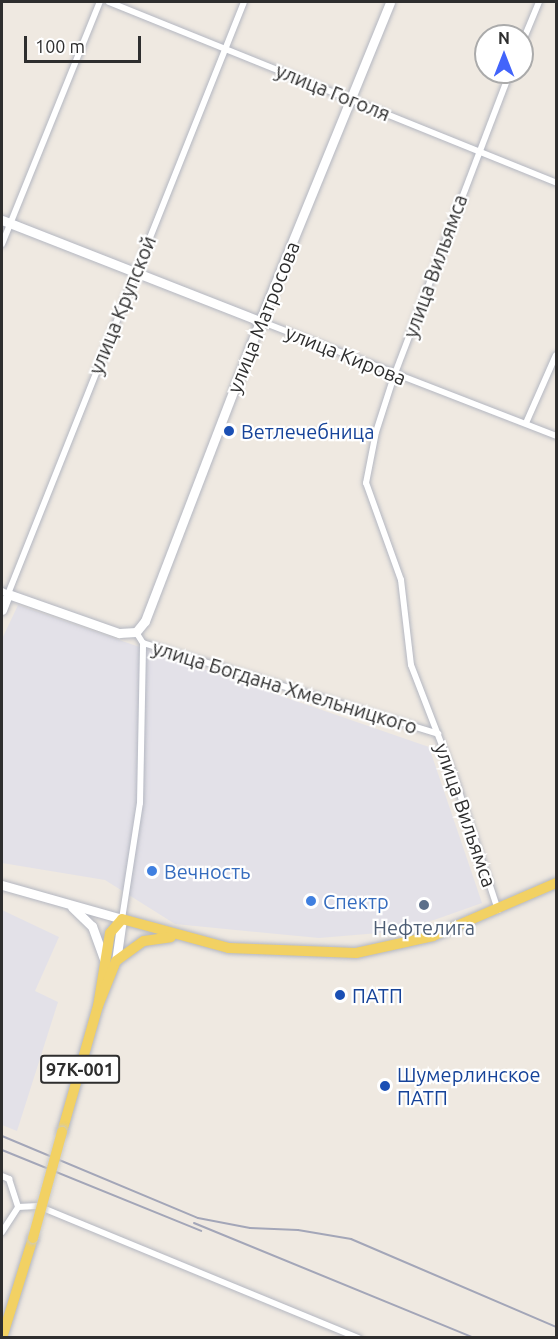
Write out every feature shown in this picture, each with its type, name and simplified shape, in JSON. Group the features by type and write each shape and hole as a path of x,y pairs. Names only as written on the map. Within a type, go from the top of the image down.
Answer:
{"main road":[{"path":"122,919 181,938 229,948 356,953 433,936 556,884"},
{"name":"97К-001","path":"2,1338 33,1238 110,961 110,933 122,919"},
{"path":"110,961 144,941 181,938"}],"street":[{"path":"2,244 6,222 100,2"},
{"name":"улица Гоголя","path":"109,2 556,183"},
{"name":"улица Крупской","path":"2,610 5,593 244,2"},
{"name":"улица Матросова","path":"136,632 145,621 260,321 390,2"},
{"path":"530,24 539,2"},
{"name":"улица Вильямса","path":"498,910 438,734 411,665 401,580 366,483 375,432 394,376 505,84"},
{"name":"улица Кирова","path":"6,222 135,271 394,376 556,436"},
{"path":"526,423 556,356"},
{"name":"улица Богдана Хмельницкого","path":"5,593 119,633 136,632 143,643 438,734"},
{"path":"2,885 122,919 140,803 143,643"},
{"path":"64,902 92,926 110,961"},
{"path":"2,1176 9,1179 18,1207"},
{"path":"18,1207 38,1206 359,1338"},
{"path":"2,1232 18,1207"}],"shaded area":[{"path":"18,605 429,747 482,903 403,931 319,938 175,924 105,880 2,863 2,639"},
{"path":"2,910 59,937 35,991 58,1002 17,1131 2,1125"}],"railway":[{"path":"2,1136 198,1218 250,1228 298,1230 351,1239 556,1327"},
{"path":"2,1150 201,1231"},
{"path":"194,1223 475,1338"}],"place":[{"name":"Ветлечебница","path":"229,431"},
{"name":"Вечность","path":"152,871"},
{"name":"Спектр","path":"311,901"},
{"name":"Нефтелига","path":"424,905"},
{"name":"ПАТП","path":"340,995"},
{"name":"Шумерлинское ПАТП","path":"385,1086"}]}
